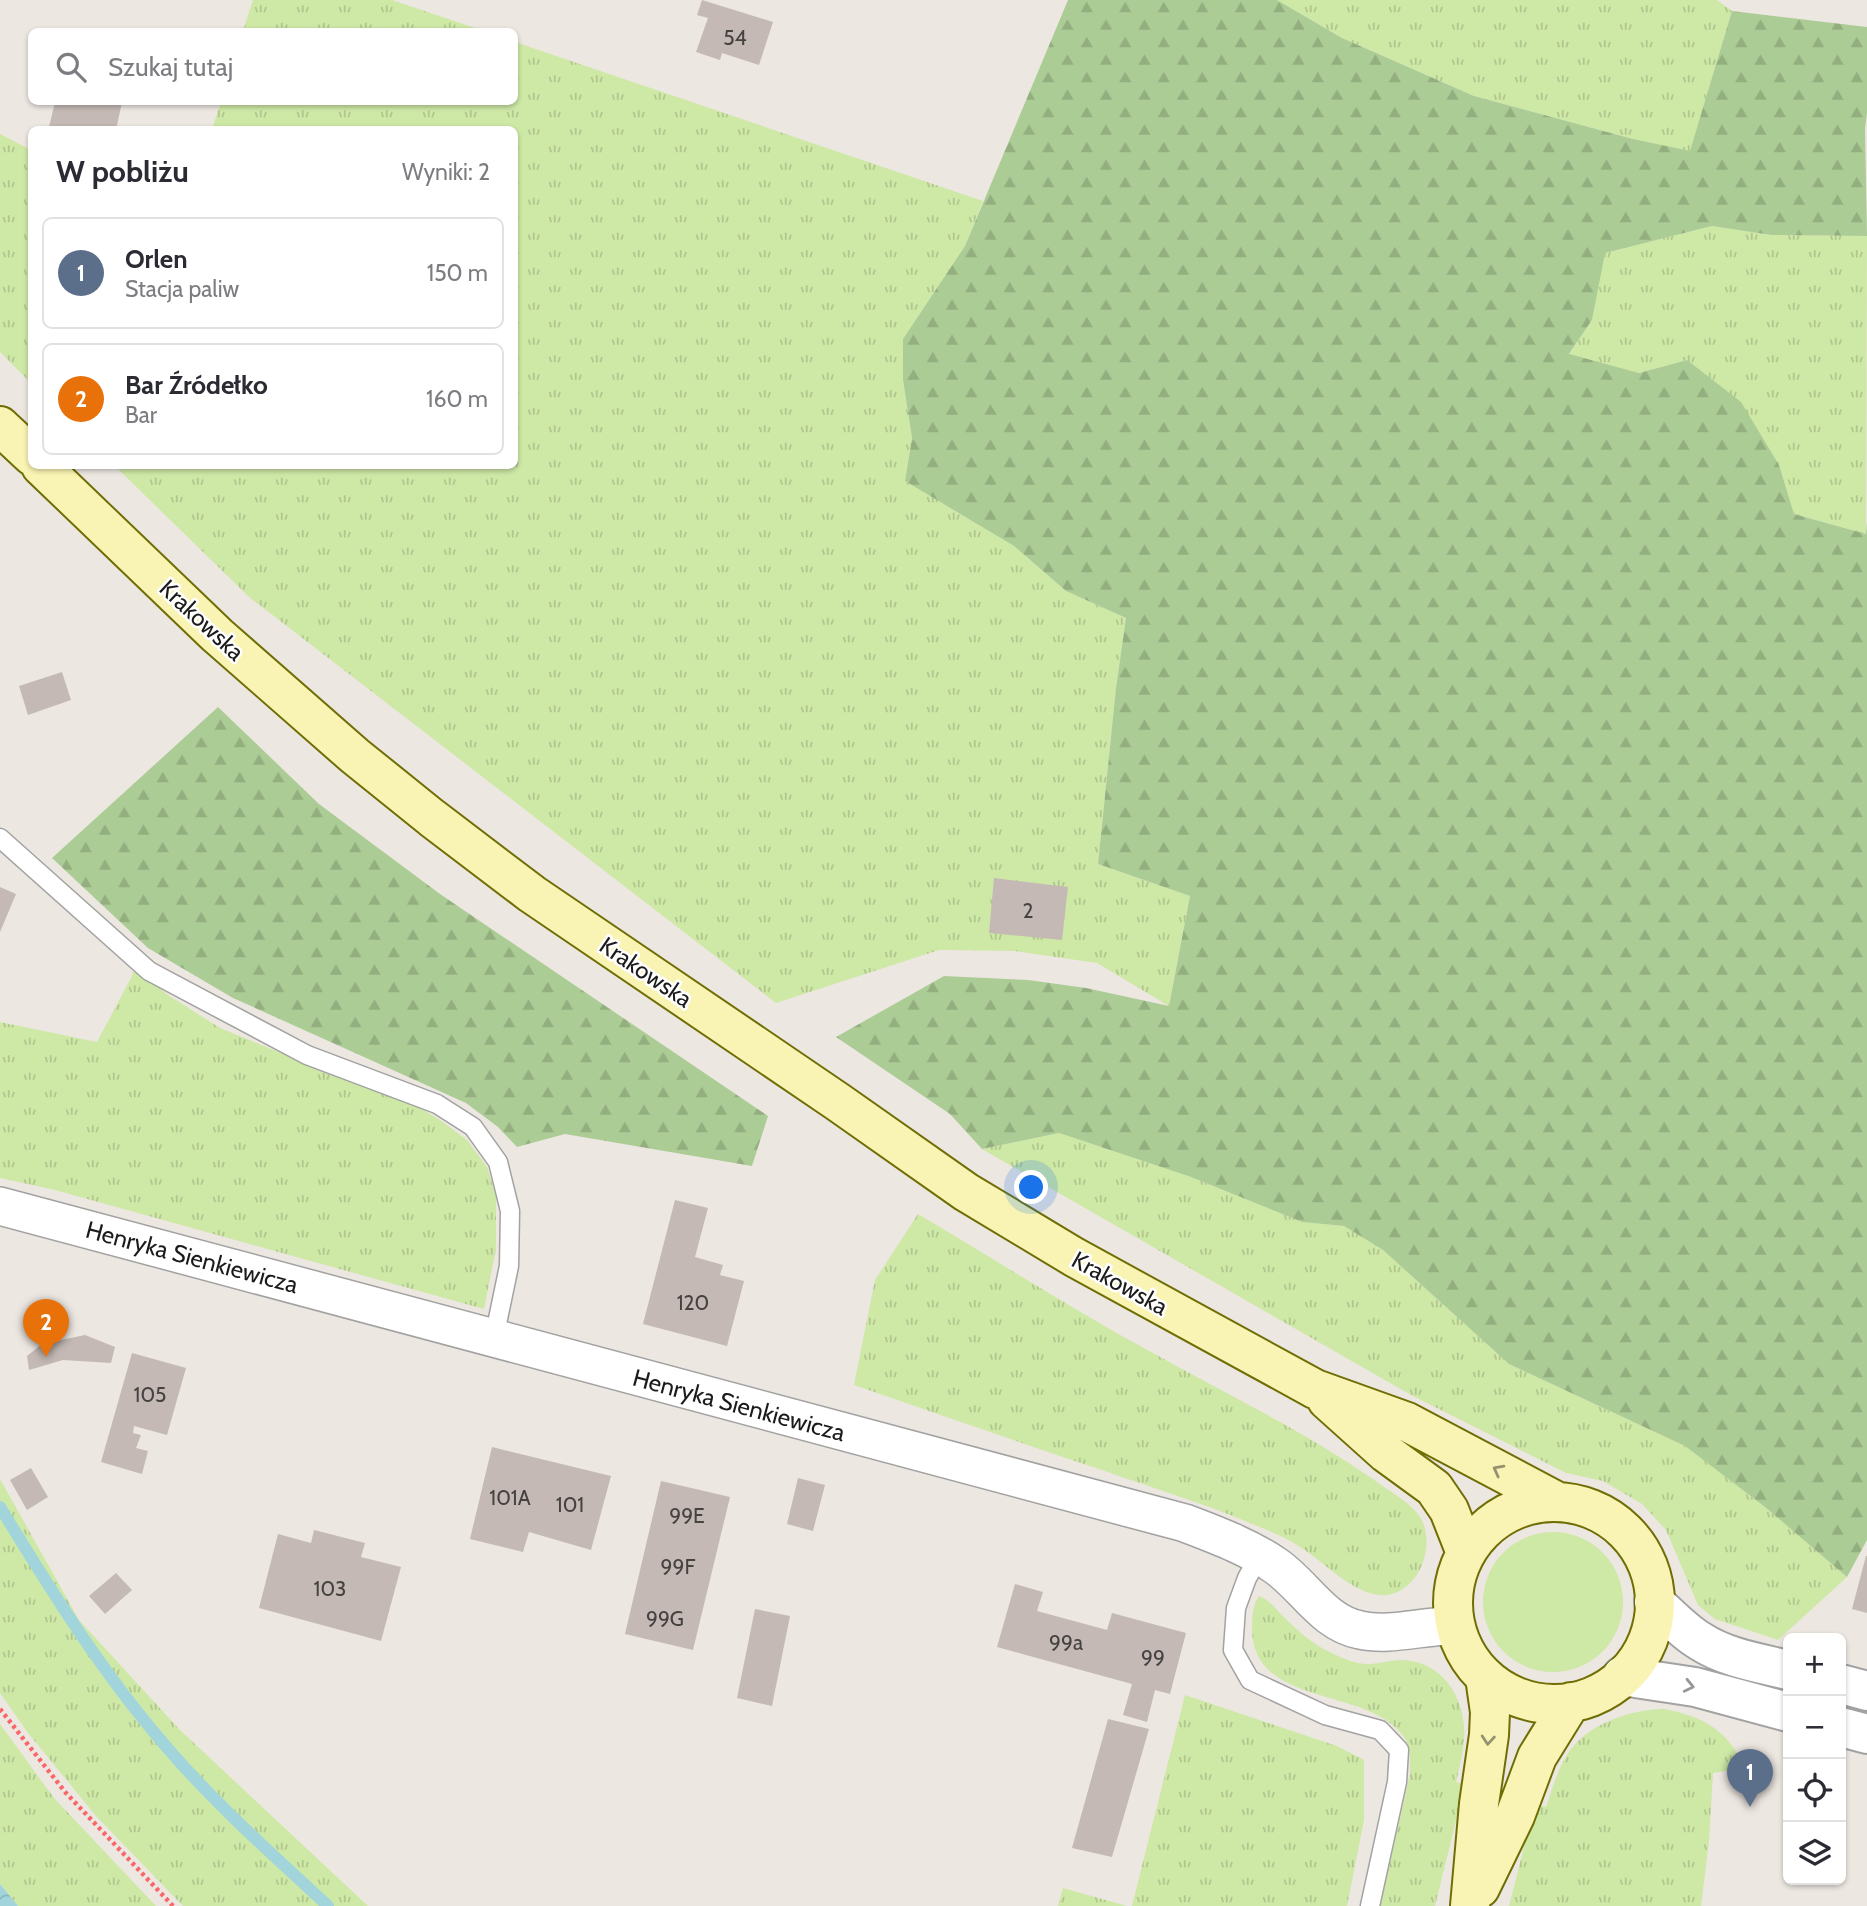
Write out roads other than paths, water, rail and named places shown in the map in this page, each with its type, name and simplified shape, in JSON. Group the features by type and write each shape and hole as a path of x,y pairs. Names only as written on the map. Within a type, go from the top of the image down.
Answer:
{"main road":[{"path":"0,426 28,452"},
{"name":"Krakowska","path":"44,469 218,635 300,709 432,818 531,894 966,1192 1073,1257 1315,1390 1407,1422 1559,1502"},
{"name":"Krakowska","path":"1315,1390 1386,1453 1434,1488 1449,1510 1466,1553"},
{"path":"1559,1502 1576,1504 1607,1516 1632,1539 1648,1569 1654,1602 1649,1635 1643,1650 1622,1676 1598,1693 1571,1702 1555,1703 1525,1699 1497,1686 1485,1676 1467,1653 1455,1626 1453,1611 1455,1581 1466,1553 1476,1538 1505,1514 1531,1505 1559,1502"},
{"path":"1470,1906 1479,1804 1489,1735 1490,1712 1485,1676"},
{"path":"1470,1906 1515,1816 1537,1757 1554,1725 1571,1702"}],"street":[{"name":"Henryka Sienkiewicza","path":"0,1206 1185,1523 1260,1555 1288,1575 1326,1613 1359,1630 1390,1631 1435,1625 1455,1626"},
{"path":"1654,1602 1686,1631 1711,1647 1783,1669"},
{"path":"1622,1676 1695,1687 1783,1711"},
{"path":"1846,1685 1867,1690"},
{"path":"1846,1728 1867,1734"}],"lane":[{"path":"0,838 149,971 307,1055 437,1104 473,1127 498,1162 510,1210 509,1266 494,1338"},
{"path":"1260,1555 1247,1578 1237,1608 1233,1650 1250,1680 1325,1715 1380,1730 1399,1750 1397,1782 1370,1906"}],"water":[{"path":"0,1884 18,1906 0,1906"}],"waterway":[{"path":"0,1507 77,1629 141,1716 183,1766 223,1807 328,1906"}],"place":[{"name":"Bar Źródełko","path":"46,1357"},
{"name":"Orlen","path":"1750,1807"}]}
